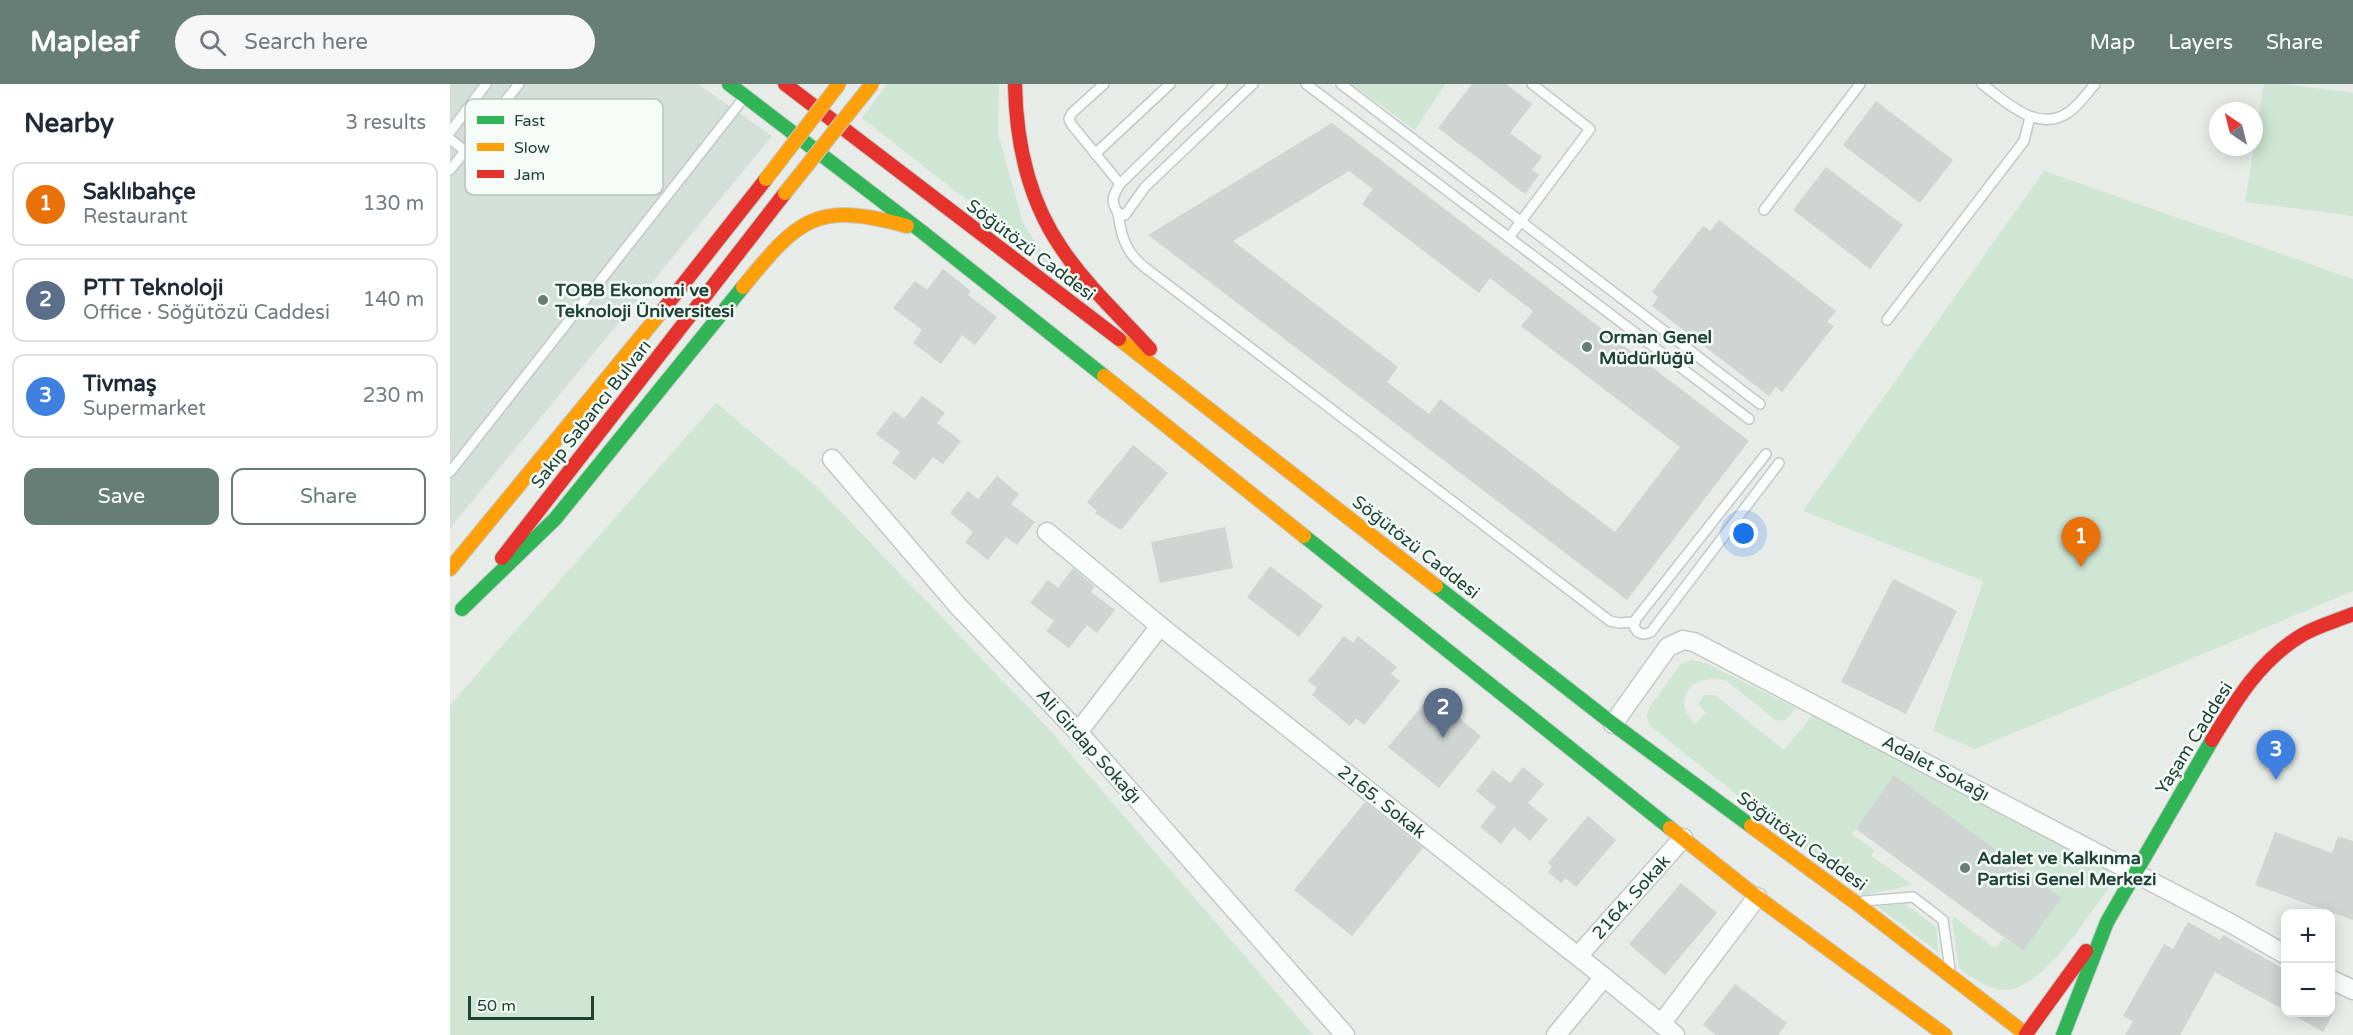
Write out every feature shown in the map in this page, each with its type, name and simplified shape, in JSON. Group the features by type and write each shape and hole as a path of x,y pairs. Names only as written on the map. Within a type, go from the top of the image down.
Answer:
{"main road":[{"path":"729,84 921,231 1757,897 1945,1035"},
{"name":"Söğütözü Caddesi","path":"785,84 1193,396 1613,724 1856,903 2026,1035"},
{"name":"Sakıp Sabancı Bulvarı","path":"450,569 620,364 839,84"},
{"name":"Sakıp Sabancı Bulvarı","path":"872,84 459,613 555,519 788,235 801,225 818,217 838,214 874,216 921,231"},
{"path":"1015,84 1018,137 1040,212 1062,249 1193,396"},
{"name":"Yaşam Caddesi","path":"2026,1035 2107,921 2236,699 2266,662 2302,635 2353,614"},
{"name":"Yaşam Caddesi","path":"2062,1035 2107,921"}],"street":[{"name":"Ali Girdap Sokağı","path":"832,459 958,606 1078,732 1345,1035"},
{"name":"2165. Sokak","path":"1047,532 1160,626 1668,1029"},
{"path":"1078,732 1160,626"},
{"name":"Adalet Sokağı","path":"1613,724 1668,647 1678,641 1689,640 1814,703 2281,952"},
{"name":"2164. Sokak","path":"1578,956 1683,838"},
{"path":"1668,1029 1757,897"},
{"path":"1556,1035 1604,977"},
{"path":"2335,981 2353,990"}],"lane":[{"path":"475,99 486,84"},
{"path":"507,99 519,84"},
{"path":"1104,84 1072,113 1070,119 1072,125 1120,184"},
{"path":"1095,154 1170,84"},
{"path":"1222,84 1120,184 1113,195 1124,243 1130,253 1143,266 1610,621 1634,622 1766,454"},
{"path":"1118,213 1125,215 1145,187 1253,84"},
{"path":"1306,84 1749,418"},
{"path":"1341,84 1760,404"},
{"path":"1510,236 1590,129 1532,84"},
{"path":"1764,210 1860,84"},
{"path":"1983,84 2022,114 2047,118 2069,112 2095,84"},
{"path":"450,472 745,97"},
{"path":"450,132 465,112"},
{"path":"1887,320 2024,141 2030,117"},
{"path":"450,139 465,151 450,170"},
{"path":"1634,622 1638,633 1642,635 1651,632 1779,463"},
{"path":"1856,903 1913,897 1943,920 1951,977"}],"shaded area":[{"name":"TOBB Ekonomi ve Teknoloji Üniversitesi","path":"450,84 698,84 772,136 450,528"}],"green space":[{"path":"887,84 999,84 998,133 1023,223 1050,265 862,118"},
{"path":"1352,84 1445,84 1415,130"},
{"path":"2264,84 2284,84 2353,93 2353,216 2245,202 2252,156 2263,156 2263,102 2261,102"},
{"path":"2044,171 2353,279 2353,591 1975,749 1933,731 1983,581 1803,511"},
{"path":"716,403 815,485 1048,728 1313,1035 450,1035 450,705"},
{"path":"1692,660 1705,663 1796,708 1785,720 1777,721 1727,681 1706,679 1693,685 1685,696 1685,709 1695,724 1706,713 1698,704 1704,695 1715,695 1784,750 1812,716 2100,857 2108,872 2108,889 2076,934 2048,966 2034,978 2019,987 2004,990 1992,988 1969,976 1959,968 1952,920 1954,917 1995,948 2004,938 2023,951 2062,898 1895,776 1852,834 1874,850 1871,856 1913,885 1863,895 1649,725 1647,715 1649,708 1681,664"},
{"path":"1905,904 1936,927 1938,952 1877,906"}],"building":[{"path":"1472,84 1506,84 1532,104 1510,133 1542,157 1532,170 1539,175 1525,194 1438,128"},
{"path":"1876,101 1953,160 1920,203 1843,145"},
{"name":"Orman Genel Müdürlüğü","path":"1332,123 1749,441 1627,600 1148,235","holes":["1349,171 1373,189 1362,204 1479,293 1490,278 1533,311 1521,326 1680,447 1615,532 1440,399 1429,414 1387,382 1398,367 1233,241"]},
{"path":"1826,167 1903,225 1870,269 1793,210"},
{"path":"1719,220 1836,311 1827,322 1834,326 1782,392 1776,387 1769,396 1652,306 1658,297 1652,292 1703,226 1710,231"},
{"path":"943,269 971,291 968,295 997,317 975,345 962,335 941,364 913,343 922,330 893,308 915,281 927,290"},
{"path":"922,396 945,413 937,423 961,441 943,464 933,457 915,480 892,463 900,452 876,434 894,411 904,419"},
{"path":"1133,445 1168,473 1121,530 1095,513 1097,511 1087,502"},
{"path":"997,476 1019,494 1011,504 1035,522 1017,545 1006,537 988,560 965,542 973,532 950,513 968,491 978,499"},
{"path":"1225,527 1233,568 1160,583 1151,542"},
{"path":"1270,566 1323,606 1299,637 1247,597"},
{"path":"1073,568 1095,587 1091,592 1115,610 1097,633 1087,625 1069,648 1046,631 1054,621 1030,603 1048,580 1058,588"},
{"path":"1893,579 1957,611 1906,714 1841,682"},
{"path":"1344,636 1353,643 1358,636 1397,667 1391,674 1400,681 1364,725 1356,718 1350,726 1312,695 1317,688 1308,681"},
{"path":"1431,695 1481,736 1439,788 1388,747"},
{"path":"1523,767 1544,784 1528,803 1548,819 1530,841 1514,827 1501,844 1480,827 1496,807 1476,791 1493,770 1510,783"},
{"name":"Adalet ve Kalkınma Partisi Genel Merkezi","path":"1894,775 2062,898 2023,951 1856,829"},
{"path":"1365,802 1423,848 1352,936 1294,890"},
{"path":"1588,816 1616,840 1576,887 1565,878 1561,883 1548,872 1552,867 1548,863"},
{"path":"2275,832 2332,853 2338,836 2353,841 2353,920 2335,914 2335,909 2322,909 2255,885"},
{"path":"1681,883 1717,913 1665,975 1629,944"},
{"path":"2188,922 2220,940 2223,935 2281,967 2281,1008 2215,972 2180,1035 2125,1035 2133,1021 2123,1016 2164,944 2173,949"},
{"path":"1735,984 1787,1023 1778,1035 1716,1035 1703,1025"},
{"path":"2297,1017 2331,1017 2323,1032"}],"traffic: fast":[{"path":"729,84 921,231 1104,376"},
{"path":"462,609 555,519 743,287"},
{"path":"1304,536 1670,828"},
{"path":"1436,586 1613,724 1751,826"},
{"path":"2063,1035 2107,922 2212,740"}],"traffic: slow":[{"path":"766,179 839,84"},
{"path":"785,193 872,84"},
{"path":"743,287 779,245 812,221 830,216 851,215 907,226"},
{"path":"450,569 662,311"},
{"path":"1119,339 1436,586"},
{"path":"1104,376 1304,536"},
{"path":"1751,826 1856,903 2027,1035"},
{"path":"1670,828 1757,897 1945,1035"}],"traffic: jam":[{"path":"785,84 1119,339"},
{"path":"1015,84 1021,149 1040,211 1062,249 1082,276 1150,349"},
{"path":"662,311 766,179"},
{"path":"502,558 785,193"},
{"path":"2212,740 2250,682 2274,656 2308,632 2353,614"},
{"path":"2026,1034 2086,951"}],"place":[{"name":"TOBB Ekonomi ve Teknoloji Üniversitesi","path":"543,300"},
{"name":"Orman Genel Müdürlüğü","path":"1587,347"},
{"name":"Saklıbahçe","path":"2081,567"},
{"name":"PTT Teknoloji","path":"1443,738"},
{"name":"Tivmaş","path":"2276,780"},
{"name":"Adalet ve Kalkınma Partisi Genel Merkezi","path":"1965,868"}]}
